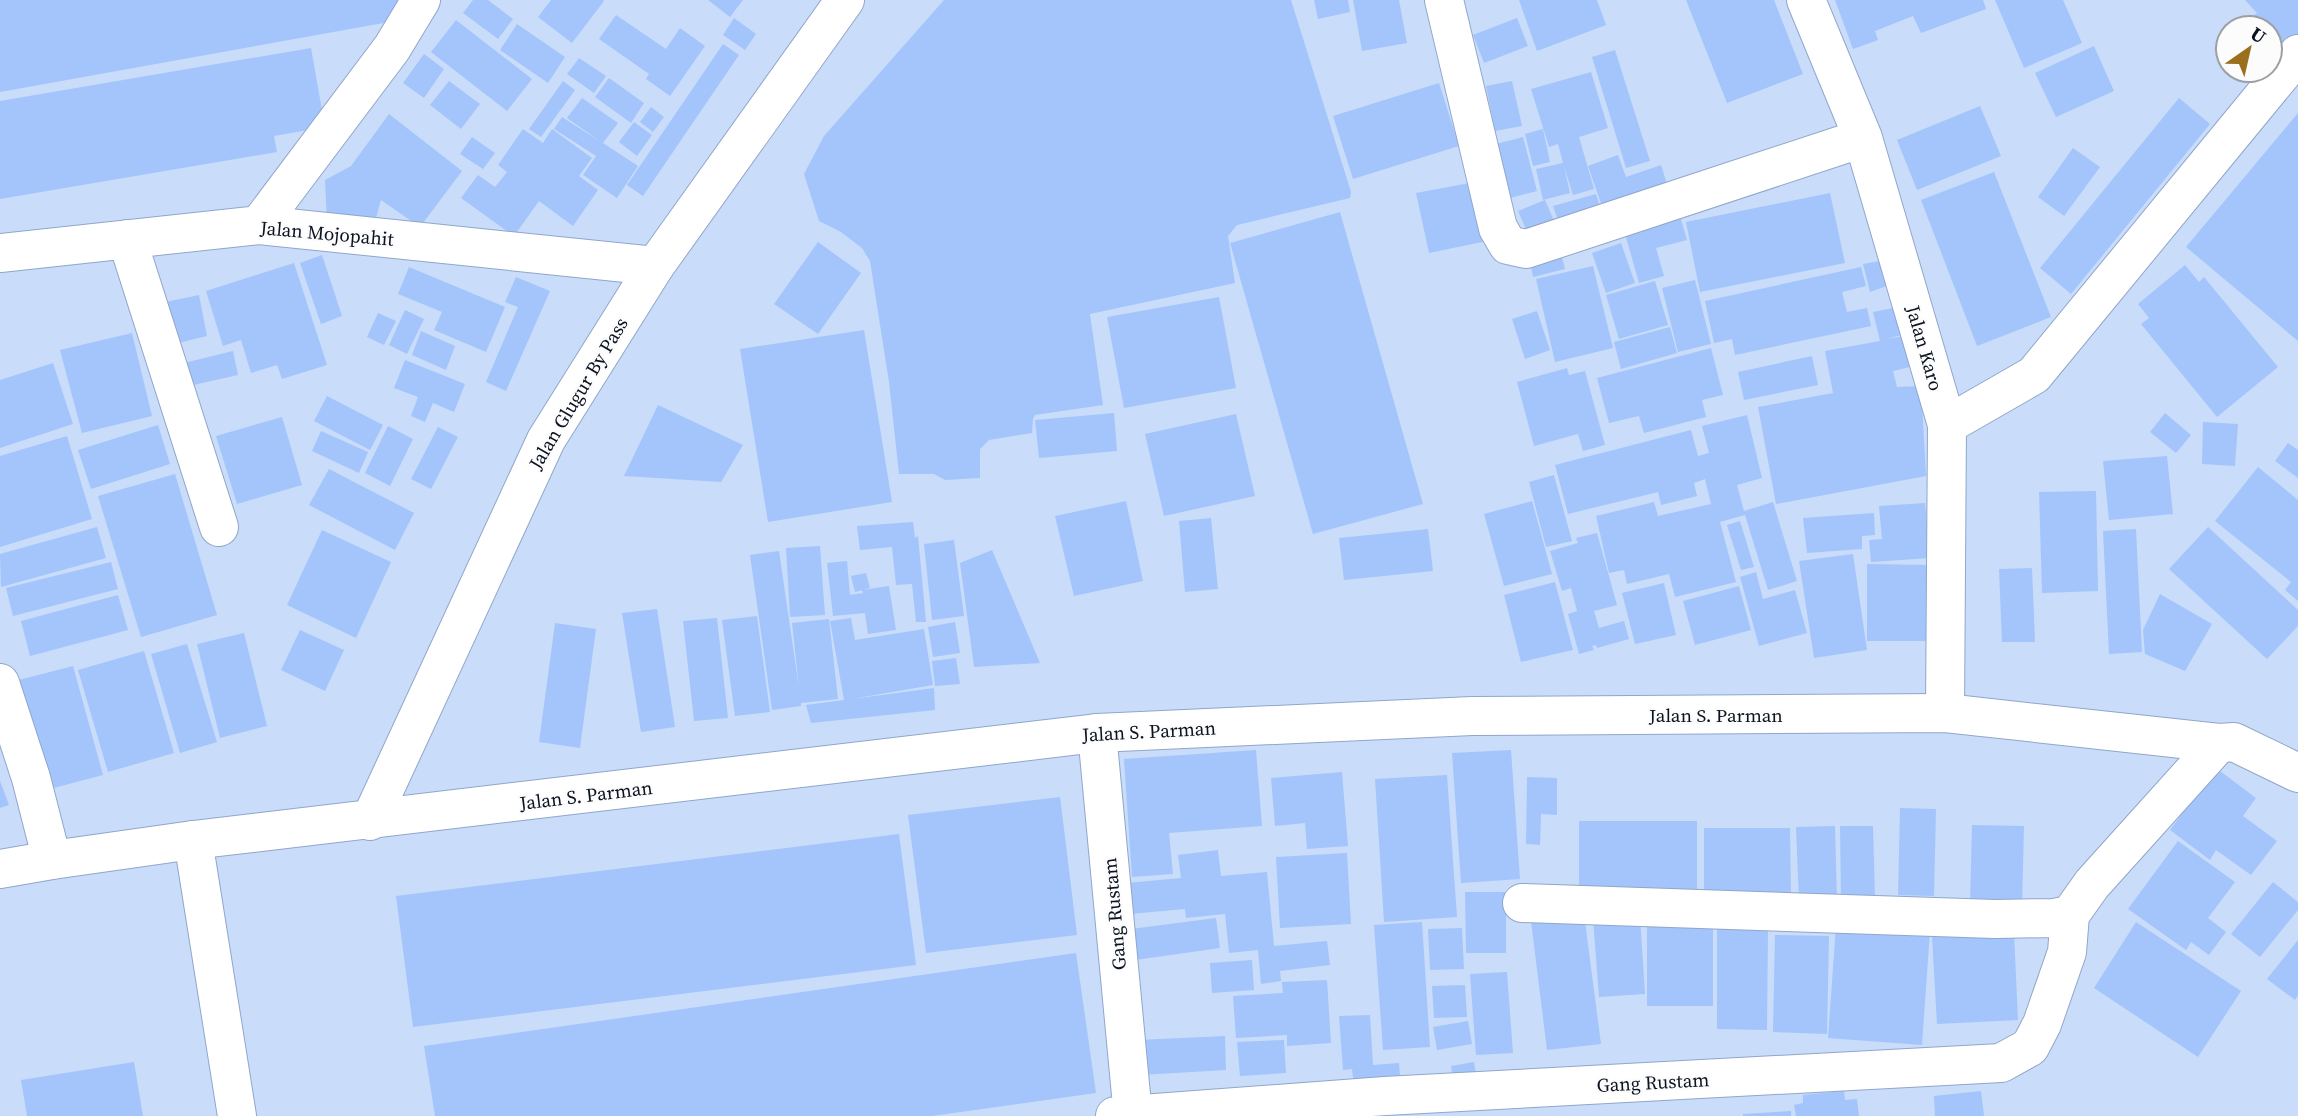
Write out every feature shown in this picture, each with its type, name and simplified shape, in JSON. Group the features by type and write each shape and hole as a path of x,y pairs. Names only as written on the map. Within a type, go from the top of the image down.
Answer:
{"street":[{"path":"259,226 391,48 421,0"},
{"name":"Jalan Glugur By Pass","path":"370,821 546,440 655,266 845,0"},
{"path":"1444,0 1498,228 1508,244 1526,249 1863,138"},
{"name":"Jalan Karo","path":"1806,0 1863,138 1947,425 1945,713"},
{"path":"1947,425 2034,375 2298,54"},
{"name":"Jalan Mojopahit","path":"0,253 259,226 655,266"},
{"path":"127,239 219,527"},
{"path":"0,683 31,778 52,860"},
{"name":"Jalan S. Parman","path":"0,869 193,840 1097,733 1472,716 1945,713 2219,743 2234,742 2296,769"},
{"name":"Gang Rustam","path":"1097,733 1127,1115 1387,1106 2001,1063 2030,1047 2042,1024 2067,952 2070,915"},
{"path":"1522,903 1995,919 2054,918 2070,915 2092,884 2219,743"},
{"path":"193,840 237,1116"}],"building":[{"path":"0,0 402,0 406,19 0,92"},
{"path":"473,0 488,0 513,19 498,39 463,13"},
{"path":"551,0 604,1 572,43 538,17"},
{"path":"708,0 743,0 730,17"},
{"path":"944,0 1291,0 1351,192 1350,198 1237,225 1228,236 1235,283 1090,314 1103,405 1035,415 1032,433 989,440 980,449 980,478 945,480 934,474 899,474 889,382 870,261 862,248 841,232 819,221 804,174 824,136"},
{"path":"1314,0 1348,0 1350,12 1318,19"},
{"path":"1353,0 1399,0 1407,43 1362,51"},
{"path":"1519,0 1597,0 1606,25 1537,51"},
{"path":"1686,0 1774,0 1803,74 1727,103"},
{"path":"1835,0 1983,0 1986,9 1921,33 1913,16 1875,31 1878,40 1853,49"},
{"path":"1995,0 2063,0 2082,43 2024,68"},
{"path":"2245,0 2298,0 2298,41 2284,53 2284,14 2257,13"},
{"path":"616,15 666,49 680,28 705,46 670,96 646,79 649,74 599,39"},
{"path":"734,18 756,34 745,50 723,35"},
{"path":"1517,18 1528,46 1484,63 1473,35"},
{"path":"456,20 532,79 507,111 431,52"},
{"path":"517,24 565,57 548,83 500,50"},
{"path":"723,44 739,55 643,196 627,185"},
{"path":"2094,46 2114,91 2056,117 2035,73"},
{"path":"311,48 325,127 274,136 277,152 0,199 0,101"},
{"path":"1615,50 1650,161 1626,168 1592,57"},
{"path":"424,54 444,69 424,98 403,83"},
{"path":"579,58 606,76 594,93 567,74"},
{"path":"1591,72 1608,128 1579,137 1594,189 1573,195 1564,166 1570,193 1543,200 1536,169 1563,163 1558,144 1549,147 1531,89"},
{"path":"609,78 644,103 631,123 595,97"},
{"path":"449,81 480,104 461,129 430,105"},
{"path":"563,81 575,90 541,137 529,129"},
{"path":"1512,81 1522,126 1495,131 1486,86"},
{"path":"1439,83 1459,146 1353,179 1333,116"},
{"path":"582,98 618,123 603,143 638,166 617,198 583,175 596,156 554,129 562,117 601,142 567,118"},
{"path":"2179,98 2210,124 2071,294 2040,268"},
{"path":"1980,106 2001,156 1917,190 1897,140"},
{"path":"651,107 664,117 653,132 640,122"},
{"path":"2298,113 2298,341 2186,247"},
{"path":"389,114 462,171 420,227 381,200 376,218 327,221 325,180 351,166"},
{"path":"634,122 652,135 637,156 619,142"},
{"path":"523,129 543,143 552,129 592,158 579,176 598,190 573,226 539,201 514,236 461,198 478,175 495,187 507,172 498,165"},
{"path":"1543,129 1550,162 1533,166 1525,134"},
{"path":"472,137 495,153 483,169 460,154"},
{"path":"1523,137 1537,191 1510,198 1496,144"},
{"path":"2073,148 2100,167 2064,216 2038,197"},
{"path":"1618,155 1626,177 1661,165 1668,187 1603,209 1588,166"},
{"path":"1994,172 2051,317 1977,346 1921,200"},
{"path":"1475,182 1487,241 1429,253 1416,193"},
{"path":"1830,193 1845,263 1700,292 1686,222"},
{"path":"1596,194 1601,210 1559,223 1553,206"},
{"path":"1545,200 1555,223 1528,234 1518,211"},
{"path":"1677,206 1687,240 1656,248 1664,276 1639,283 1622,223"},
{"path":"1340,212 1423,504 1313,534 1230,243"},
{"path":"818,242 861,273 818,334 774,304"},
{"path":"1621,243 1635,283 1606,293 1592,253"},
{"path":"1560,250 1565,269 1533,277 1529,258"},
{"path":"322,255 342,316 321,324 300,263"},
{"path":"1885,260 1892,284 1870,292 1863,264"},
{"path":"294,263 327,365 282,379 277,365 251,373 241,340 223,346 206,291"},
{"path":"2185,265 2199,282 2204,277 2278,367 2217,417 2141,324 2149,318 2138,304"},
{"path":"1593,266 1613,348 1555,362 1536,279"},
{"path":"409,267 505,307 486,352 434,330 442,312 398,294"},
{"path":"1861,267 1866,286 1842,292 1847,312 1867,308 1871,326 1735,355 1732,339 1714,343 1705,301"},
{"path":"516,277 550,291 506,391 486,382 518,307 505,302"},
{"path":"1695,280 1711,344 1678,352 1662,288"},
{"path":"1655,281 1668,325 1619,339 1606,295"},
{"path":"199,295 207,336 170,345 161,303"},
{"path":"1219,297 1236,388 1124,408 1107,317"},
{"path":"1903,306 1909,333 1886,339 1910,335 1918,365 1893,371 1897,387 1921,386 1926,476 1776,504 1758,407 1833,393 1825,351 1880,341 1873,312"},
{"path":"405,310 424,319 407,354 389,345"},
{"path":"1537,311 1550,350 1525,359 1512,319"},
{"path":"378,313 396,321 384,345 367,337"},
{"path":"1670,327 1677,353 1621,369 1614,342"},
{"path":"864,330 892,502 768,522 740,349"},
{"path":"421,331 455,346 446,370 412,355"},
{"path":"132,333 152,416 82,433 60,350"},
{"path":"1711,348 1723,395 1702,400 1706,417 1644,433 1639,416 1609,423 1597,378"},
{"path":"233,351 238,375 189,386 184,363"},
{"path":"1812,356 1818,385 1744,400 1738,372"},
{"path":"405,360 465,384 454,412 433,403 425,422 411,416 418,397 394,388"},
{"path":"53,363 73,424 0,448 0,380"},
{"path":"1567,368 1569,375 1585,371 1605,445 1583,451 1578,434 1534,446 1517,382"},
{"path":"327,396 383,425 370,450 314,421"},
{"path":"658,405 743,445 721,482 624,476"},
{"path":"1114,413 1117,451 1039,458 1035,420"},
{"path":"2165,413 2191,435 2176,453 2150,432"},
{"path":"1236,414 1255,496 1164,516 1145,434"},
{"path":"1747,415 1762,478 1737,485 1744,511 1773,502 1797,581 1768,590 1745,515 1720,522 1736,582 1675,597 1669,574 1627,584 1624,570 1609,573 1596,516 1654,502 1658,516 1711,504 1705,479 1694,483 1697,496 1661,505 1658,492 1568,514 1555,465 1691,430 1698,456 1709,453 1702,426"},
{"path":"282,417 302,485 237,504 216,436"},
{"path":"2203,422 2238,424 2235,466 2202,464"},
{"path":"158,425 170,464 91,489 78,450"},
{"path":"388,426 413,439 390,486 365,473"},
{"path":"438,427 458,437 431,489 411,479"},
{"path":"321,431 368,452 359,473 312,451"},
{"path":"67,436 92,519 0,547 0,456"},
{"path":"2288,443 2298,450 2298,478 2275,461"},
{"path":"2167,456 2173,514 2109,520 2103,461"},
{"path":"2258,467 2298,500 2298,601 2285,590 2291,582 2215,521"},
{"path":"329,469 414,513 395,550 309,505"},
{"path":"175,474 217,615 141,637 98,496"},
{"path":"1554,475 1572,541 1546,547 1529,482"},
{"path":"2096,491 2098,591 2042,593 2039,492"},
{"path":"1126,501 1143,581 1074,596 1055,516"},
{"path":"1532,501 1552,574 1504,586 1484,514"},
{"path":"1925,503 1930,558 1871,562 1869,540 1882,539 1879,506"},
{"path":"1874,513 1875,535 1862,536 1862,549 1807,553 1803,518"},
{"path":"1211,518 1218,589 1185,592 1179,521"},
{"path":"1740,521 1754,567 1741,570 1727,525"},
{"path":"913,522 915,538 918,536 926,622 916,622 912,584 896,585 892,547 860,550 857,526"},
{"path":"97,527 106,558 1,587 0,554"},
{"path":"2208,527 2298,610 2298,626 2267,659 2169,569"},
{"path":"1428,529 1433,571 1344,580 1339,538"},
{"path":"2136,529 2142,652 2109,654 2103,531"},
{"path":"322,530 391,562 356,638 287,605"},
{"path":"1597,533 1617,605 1594,611 1599,628 1624,621 1629,639 1597,648 1596,645 1592,646 1594,650 1579,654 1568,614 1577,611 1571,588 1562,591 1550,551 1578,543 1576,538"},
{"path":"954,540 964,616 932,620 924,544"},
{"path":"820,546 825,615 790,617 786,548"},
{"path":"992,550 1040,663 974,667 960,563"},
{"path":"779,551 799,688 792,623 829,619 838,699 801,703 801,706 772,710 750,555"},
{"path":"1853,554 1867,650 1814,658 1799,561"},
{"path":"847,561 850,595 863,593 862,590 889,586 896,630 868,634 865,613 833,616 827,563"},
{"path":"111,562 118,589 13,616 6,588"},
{"path":"1867,564 1929,565 1929,641 1867,641"},
{"path":"2032,568 2035,642 2002,642 1999,569"},
{"path":"1756,572 1763,599 1795,590 1807,633 1759,646 1740,577"},
{"path":"866,573 870,588 855,592 851,576"},
{"path":"1555,582 1573,650 1521,662 1504,595"},
{"path":"1664,583 1676,635 1635,644 1622,593"},
{"path":"1739,586 1751,630 1695,645 1683,601"},
{"path":"2160,594 2212,624 2185,671 2145,654 2143,630"},
{"path":"118,595 128,630 30,656 21,621"},
{"path":"657,609 675,727 641,732 622,613"},
{"path":"757,616 770,712 735,716 722,620"},
{"path":"717,618 728,718 694,721 683,621"},
{"path":"851,618 855,640 924,629 933,685 852,699 934,688 935,710 811,723 806,705 844,700 830,621"},
{"path":"955,622 960,653 933,657 928,627"},
{"path":"555,623 596,629 580,748 539,742"},
{"path":"300,630 344,650 325,691 281,670"},
{"path":"244,633 267,726 220,738 197,644"},
{"path":"187,644 217,742 180,753 151,654"},
{"path":"144,651 174,753 108,772 78,670"},
{"path":"956,658 960,684 935,686 932,661"},
{"path":"73,666 103,775 46,790 15,681"},
{"path":"1256,750 1262,826 1169,833 1173,874 1132,877 1124,759"},
{"path":"1511,750 1520,879 1461,883 1452,753"},
{"path":"2216,768 2256,798 2243,816 2277,841 2251,875 2216,850 2210,860 2170,830"},
{"path":"1342,772 1348,846 1307,849 1305,823 1275,826 1271,778"},
{"path":"1447,775 1457,917 1384,922 1375,779"},
{"path":"1527,777 1557,778 1557,815 1541,814 1540,845 1526,844"},
{"path":"0,781 9,805 0,808"},
{"path":"1060,797 1077,935 926,953 908,815"},
{"path":"1900,808 1936,809 1934,896 1898,895"},
{"path":"1579,821 1697,821 1697,893 1579,893"},
{"path":"1972,825 2024,826 2022,906 1970,904"},
{"path":"1835,826 1837,900 1799,901 1796,827"},
{"path":"1840,826 1873,826 1875,898 1841,899"},
{"path":"1704,828 1790,828 1791,896 1704,896"},
{"path":"899,834 916,965 413,1027 396,896"},
{"path":"2178,841 2235,882 2208,918 2226,932 2209,955 2191,942 2186,950 2128,909"},
{"path":"1218,850 1221,876 1267,872 1274,946 1327,941 1330,965 1280,971 1281,981 1261,984 1258,950 1229,953 1225,914 1186,918 1185,909 1130,914 1127,883 1181,878 1178,855"},
{"path":"1347,853 1351,924 1280,928 1276,857"},
{"path":"2273,882 2298,902 2298,910 2260,957 2231,934"},
{"path":"1465,892 1506,892 1506,953 1466,953"},
{"path":"1584,914 1601,1044 1547,1050 1531,921"},
{"path":"1640,916 1645,994 1599,997 1593,919"},
{"path":"1216,918 1220,948 1135,960 1131,929"},
{"path":"1647,920 1713,920 1713,1006 1647,1006"},
{"path":"1422,922 1430,1047 1383,1050 1374,925"},
{"path":"2136,922 2241,991 2198,1057 2094,988"},
{"path":"1836,925 1930,931 1922,1045 1828,1038"},
{"path":"1462,928 1464,969 1430,970 1428,929"},
{"path":"1717,928 1768,928 1767,1030 1717,1029"},
{"path":"2014,933 2018,1020 1937,1024 1932,937"},
{"path":"1775,935 1829,936 1827,1034 1773,1032"},
{"path":"2298,940 2298,995 2295,1000 2267,979"},
{"path":"1076,953 1096,1093 932,1116 435,1116 424,1046"},
{"path":"1252,960 1254,990 1212,993 1210,963"},
{"path":"1507,972 1513,1053 1476,1055 1470,974"},
{"path":"1327,980 1331,1043 1287,1046 1287,1035 1236,1038 1233,996 1283,993 1282,982"},
{"path":"1465,985 1467,1017 1434,1018 1432,986"},
{"path":"1370,1015 1373,1065 1399,1063 1401,1090 1355,1094 1352,1069 1343,1070 1339,1016"},
{"path":"1468,1021 1472,1044 1437,1050 1433,1027"},
{"path":"1225,1036 1226,1070 1141,1075 1138,1040"},
{"path":"1284,1040 1286,1073 1240,1076 1237,1042"},
{"path":"134,1062 143,1116 27,1116 21,1080"},
{"path":"1474,1062 1476,1074 1453,1078 1451,1066"},
{"path":"1844,1091 1845,1100 1857,1099 1859,1116 1796,1116 1794,1105 1803,1103 1803,1095"},
{"path":"1981,1091 1984,1116 1935,1116 1934,1096"},
{"path":"1791,1111 1791,1116 1743,1116 1743,1114"}]}
